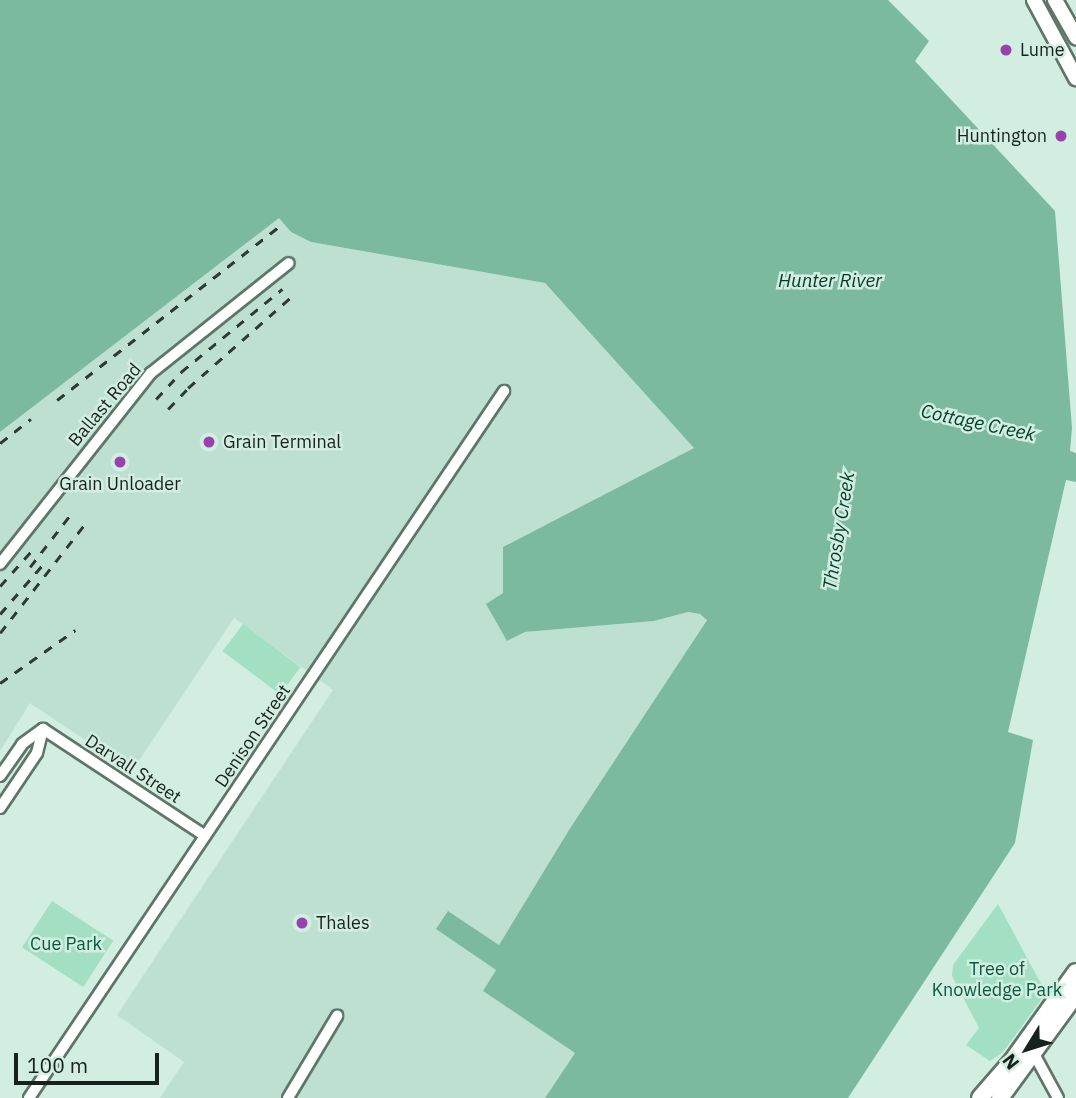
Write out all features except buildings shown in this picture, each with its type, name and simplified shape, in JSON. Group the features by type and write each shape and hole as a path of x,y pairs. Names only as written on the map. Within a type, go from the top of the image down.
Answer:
{"highway":[{"path":"980,1098 1013,1060 1076,972"},
{"path":"1000,1098 1076,994"}],"main road":[{"path":"1034,0 1076,78"},
{"path":"1055,0 1076,37"}],"street":[{"name":"Ballast Road","path":"0,564 151,373 289,263"},
{"name":"Denison Street","path":"29,1098 504,391"},
{"name":"Darvall Street","path":"43,729 205,836"},
{"path":"0,776 22,744 43,729"},
{"path":"0,808 37,752 43,729"},
{"path":"288,1098 337,1016"},
{"path":"1034,1054 1058,1098"}],"shaded area":[{"path":"279,218 291,232 311,242 545,283 694,448 503,547 507,641 525,632 654,621 688,612 700,614 707,619 499,945 449,911 437,929 496,970 483,991 575,1053 545,1098 160,1098 184,1062 117,1015 333,690 234,618 132,771 30,703 0,751 0,432"}],"green space":[{"path":"243,624 301,667 280,694 223,651"},
{"name":"Cue Park","path":"52,901 113,941 83,987 22,947"},
{"name":"Tree of Knowledge Park","path":"998,904 1046,993 1003,1052 990,1061 966,1045 979,1028 952,976 953,965"}],"water":[{"name":"Hunter River","path":"0,0 888,0 929,41 915,61 1055,211 1072,428 1070,451 1076,453 1076,482 1066,480 1008,732 1033,740 1015,843 848,1098 545,1098 575,1053 483,991 496,970 436,929 448,911 499,945 569,830 707,620 700,614 688,612 654,621 525,632 507,641 486,604 503,593 503,547 694,448 545,283 311,242 291,232 279,218 0,432"}],"railway":[{"path":"57,400 280,226"},
{"path":"156,399 181,372 282,289"},
{"path":"168,409 290,298"},
{"path":"0,443 31,419"},
{"path":"30,567 71,514"},
{"path":"0,633 84,525"},
{"path":"0,586 35,547"},
{"path":"0,614 46,561"},
{"path":"0,683 75,630"}],"place":[{"name":"Lume","path":"1006,50"},
{"name":"Huntington","path":"1061,136"},
{"name":"Grain Terminal","path":"209,442"},
{"name":"Grain Unloader","path":"120,462"},
{"name":"Thales","path":"302,923"}],"water label":[{"name":"Cottage Creek","path":"978,423"},
{"name":"Throsby Creek","path":"839,531"}]}
